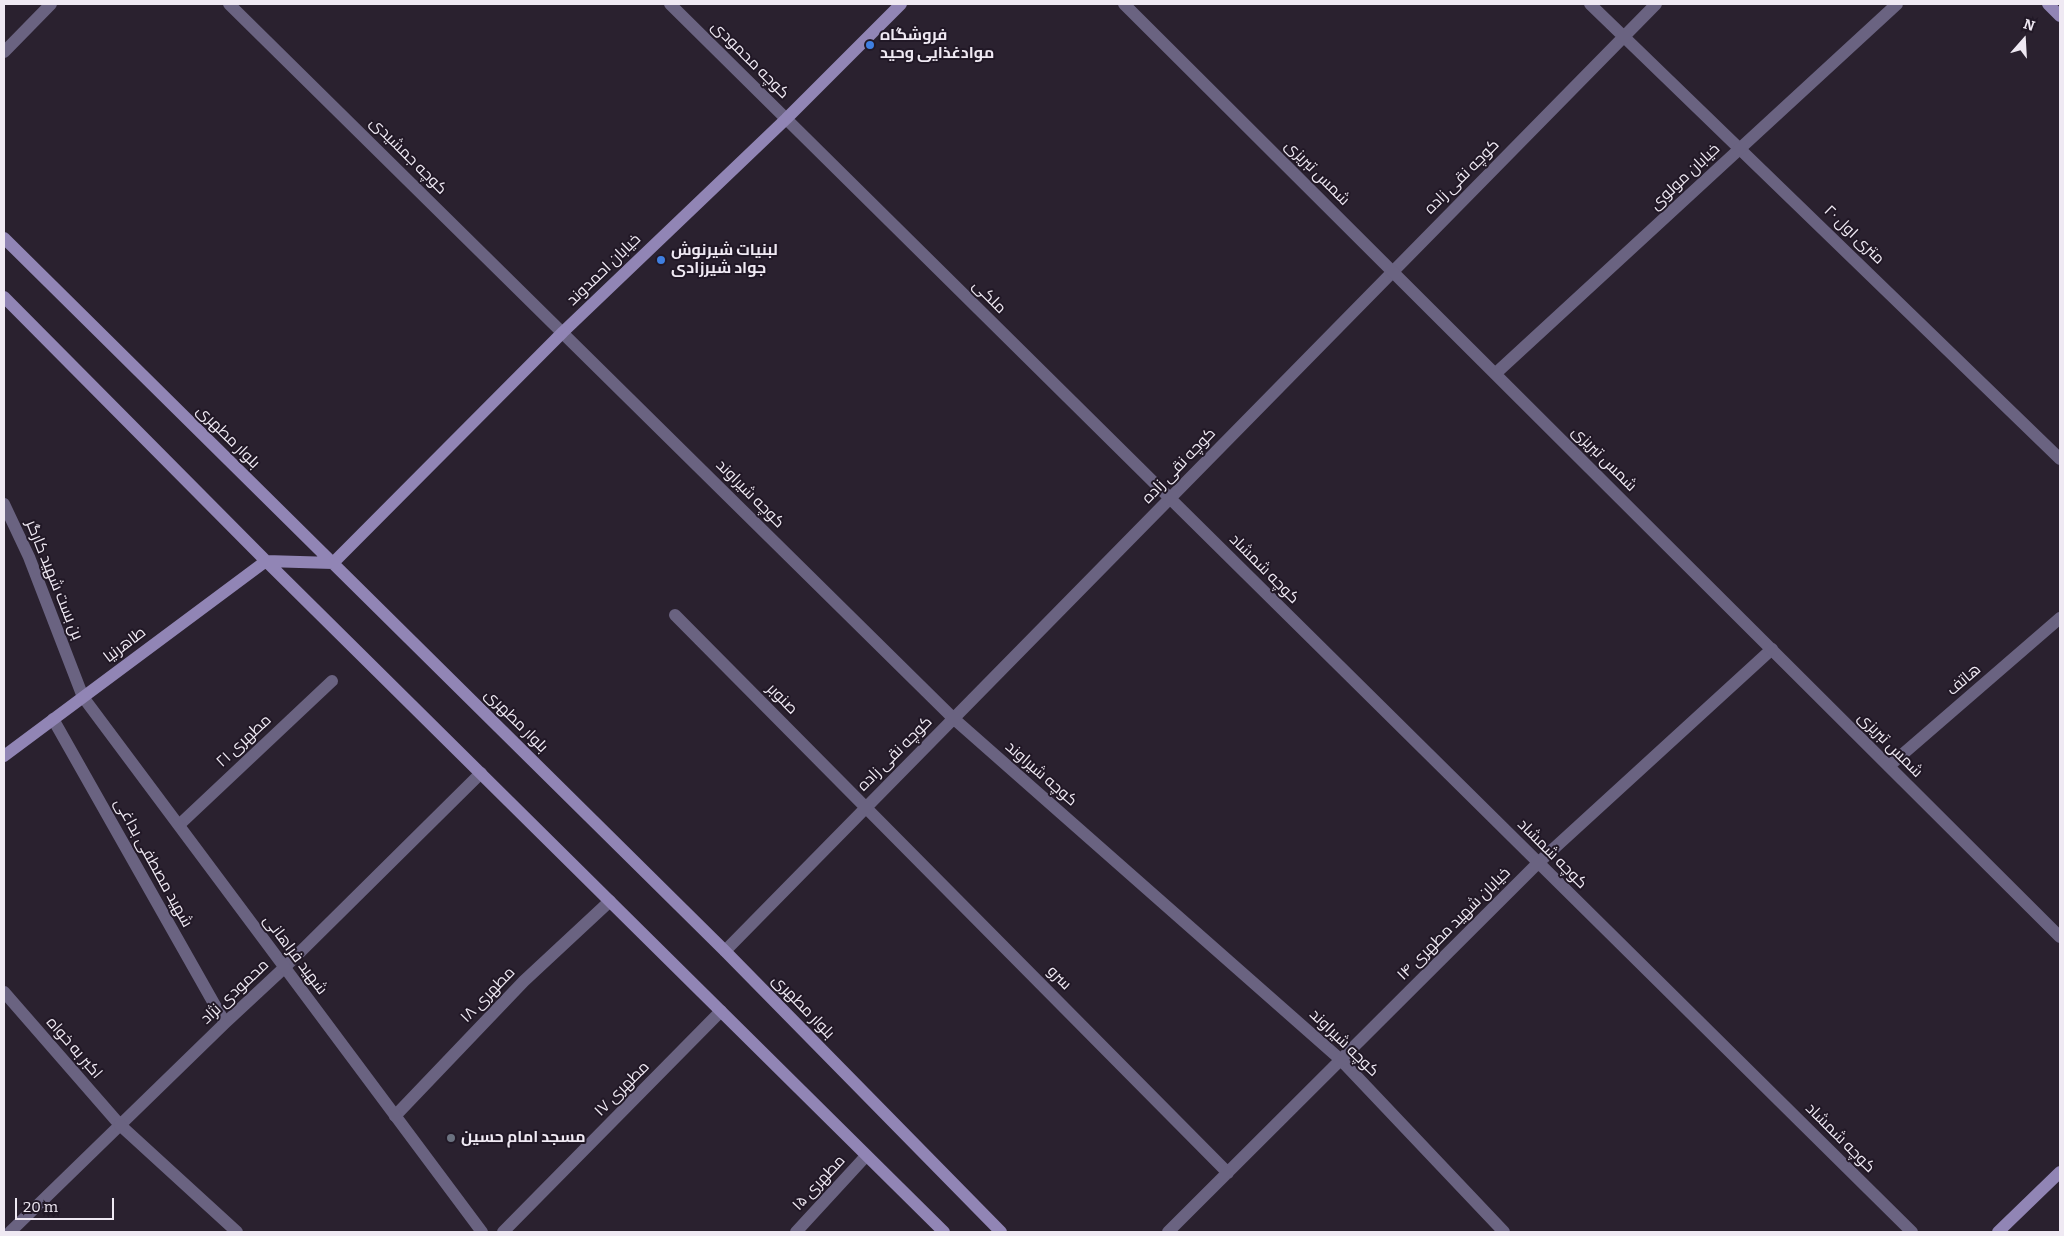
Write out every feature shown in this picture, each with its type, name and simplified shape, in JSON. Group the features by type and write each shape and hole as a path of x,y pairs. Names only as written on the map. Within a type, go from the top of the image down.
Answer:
{"main road":[{"name":"خیابان احمدوند","path":"333,563 563,332 786,119 901,4"},
{"path":"2048,4 2060,16"},
{"name":"بلوار مطهری","path":"4,238 725,951 1001,1232"},
{"path":"4,298 266,561 944,1232"},
{"path":"266,561 333,563"},
{"name":"طاهرنیا","path":"4,756 266,561"},
{"path":"1998,1232 2060,1172"}],"street":[{"path":"4,52 50,4"},
{"name":"کوچه جمشیدی","path":"229,4 563,332"},
{"name":"کوچه محمودی","path":"670,4 786,119"},
{"name":"شمس تبریزی","path":"1124,4 2060,937"},
{"name":"۲۰ متری اول","path":"1590,4 2060,459"},
{"name":"کوچه نقی زاده","path":"725,951 1656,4"},
{"name":"خیابان مولوی","path":"1495,374 1897,4"},
{"name":"ملکی","path":"786,119 1170,498"},
{"name":"کوچه شیراوند","path":"563,332 953,718 1341,1060 1504,1232"},
{"name":"کوچه شمشاد","path":"1170,498 1912,1232"},
{"name":"بن بست شهید کارگر","path":"4,504 29,556 83,697"},
{"name":"صنوبر","path":"675,615 866,806"},
{"name":"هاتف","path":"1889,766 2060,618"},
{"name":"خیابان شهید مطهری ۱۴","path":"1168,1232 1538,862 1772,649"},
{"name":"مطهری ۲۱","path":"179,825 332,681"},
{"name":"شهید فراهانی","path":"83,697 482,1232"},
{"name":"شهید مصطفی بداغی","path":"53,719 225,1023"},
{"name":"محمودی نژاد","path":"10,1232 284,968 482,773"},
{"name":"سرو","path":"866,806 1228,1173"},
{"name":"مطهری ۱۸","path":"395,1116 524,981 610,901"},
{"name":"اکبر به خواه","path":"4,992 120,1125"},
{"name":"مطهری ۱۷","path":"503,1232 721,1012"},
{"path":"120,1125 237,1232"},
{"name":"مطهری ۱۵","path":"796,1232 866,1156"}],"place":[{"name":"فروشگاه موادغذایی وحید","path":"870,45"},
{"name":"لبنیات شیرنوش جواد شیرزادی","path":"661,260"},
{"name":"مسجد امام حسین","path":"451,1138"}]}
